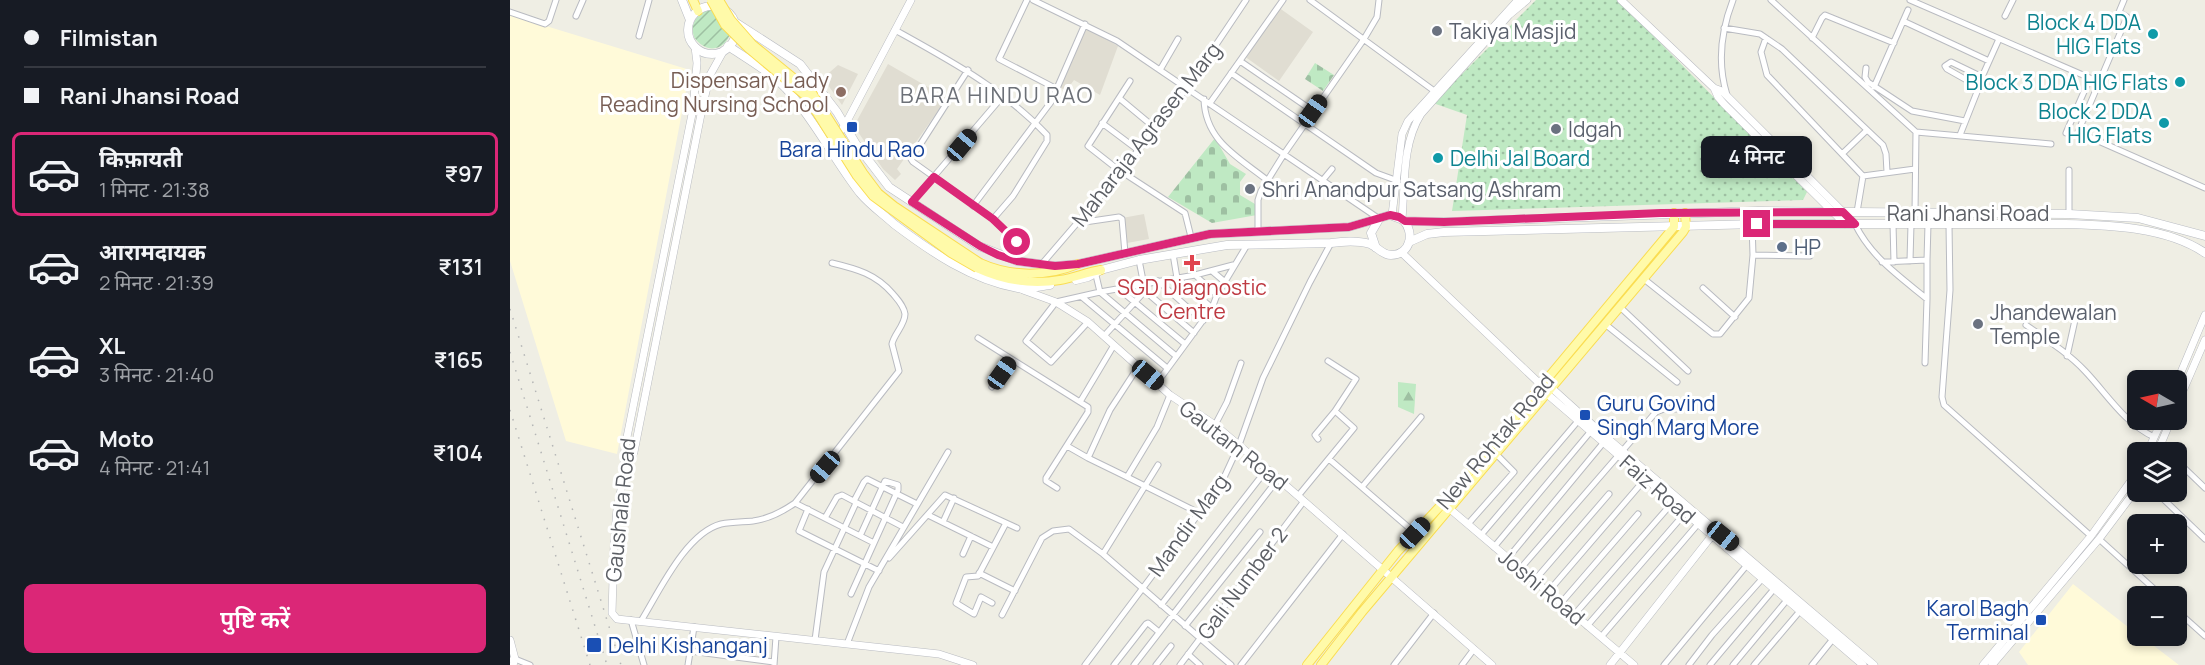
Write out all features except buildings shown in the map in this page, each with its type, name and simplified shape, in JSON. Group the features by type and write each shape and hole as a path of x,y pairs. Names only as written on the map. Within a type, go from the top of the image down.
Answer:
{"main road":[{"path":"682,0 690,20 689,36 695,47 704,52 712,54 726,48 735,35 734,22"},
{"path":"693,0 698,11"},
{"path":"711,0 725,25 748,48 807,97 857,176 873,196 891,211 978,265 1003,278 1039,282 1062,280 1139,260 1227,244 1349,241 1371,244 1390,255 1401,252 1409,242 1410,230 1403,220 1392,215 1349,227 1191,237 1078,264 1054,272 1020,273 978,265 878,193 862,173 812,93 752,44 731,20 721,0"},
{"path":"721,0 734,22 800,64 889,187 980,246 998,255 1041,265 1078,264"},
{"path":"690,20 698,11 708,6 716,6 726,11"},
{"path":"726,48 788,91 861,194 915,240 964,270 984,279 1021,289 1069,282 1097,271"},
{"path":"1674,213 1674,227"},
{"name":"Rani Jhansi Road","path":"1403,220 1444,222 1674,213 2068,214 2138,218 2205,236"},
{"path":"1685,213 1686,227"},
{"path":"1377,249 1371,233 1374,225 1380,219"},
{"name":"Rani Jhansi Road","path":"1409,242 1427,234 1444,232 1752,224 2113,225 2167,237 2195,246 2205,253"},
{"name":"New Rohtak Road","path":"1307,665 1383,569 1544,386 1674,227"},
{"name":"New Rohtak Road","path":"1321,665 1496,454 1544,386 1605,324 1686,227"}],"street":[{"path":"510,12 545,24 549,21 556,0"},
{"path":"576,16 583,0"},
{"path":"639,36 649,0"},
{"path":"829,146 845,125 911,0"},
{"path":"1027,0 999,59 1057,89"},
{"path":"1033,0 1117,41 1380,219"},
{"name":"Maharaja Agrasen Marg","path":"1041,265 1121,172 1186,88 1246,0"},
{"path":"1210,104 1283,0"},
{"path":"1310,0 1436,92"},
{"path":"1258,231 1258,200 1267,180 1364,39 1377,17 1379,0"},
{"path":"1392,215 1410,134 1420,114 1436,92 1518,0"},
{"path":"1436,92 1509,15 1527,0"},
{"path":"1621,0 1714,88 1727,96 1838,212 1845,224"},
{"path":"1727,96 1721,62 1724,28 1733,0"},
{"path":"1771,0 1916,132 2051,144"},
{"path":"1910,0 2099,82"},
{"path":"2005,16 2013,0"},
{"path":"2124,0 2119,12 2127,17 2078,132 2205,188"},
{"path":"1874,87 1908,10"},
{"path":"1812,38 1825,15 1894,43"},
{"path":"1904,21 1989,61"},
{"path":"973,206 1051,102 1085,24"},
{"path":"1724,28 1755,33 1782,49 1882,145 1886,154 1887,172"},
{"path":"895,30 968,70 1047,135 1047,141 1013,196 993,219"},
{"path":"1766,38 1761,52 1767,75 1863,176"},
{"path":"1160,70 1178,39"},
{"path":"1960,135 1979,87 1945,66 1951,62 1982,76 1999,39"},
{"name":"Gaushala Road","path":"695,47 697,63 693,109 625,447 623,480 617,509 612,613 617,619 939,654 973,665"},
{"path":"623,480 634,452 707,86 726,48"},
{"path":"1240,61 1313,111"},
{"path":"1866,68 1865,77 1874,87 1911,111 1965,122"},
{"path":"968,70 911,159 993,219 1017,242"},
{"path":"1232,73 1376,173 1401,182"},
{"path":"2066,133 2090,78"},
{"path":"1130,81 1088,146 1121,172 1185,213 1191,237"},
{"path":"1714,88 1724,104 1838,212 1855,224 1862,239 1882,262 1927,299"},
{"path":"912,202 1002,97"},
{"path":"1119,98 1155,128"},
{"path":"1204,99 1207,123 1217,140 1267,180"},
{"path":"1102,123 1138,150"},
{"path":"1842,154 1867,130"},
{"path":"1915,213 1916,132"},
{"path":"1322,181 1332,169"},
{"path":"1863,176 1915,169"},
{"path":"2068,214 2069,170"},
{"path":"1857,212 1863,176"},
{"path":"1401,182 1403,220"},
{"path":"1077,224 1119,217 1122,219 1125,253"},
{"path":"1644,279 1713,334 1720,334 1749,298 1753,255 1752,224"},
{"path":"1893,224 1894,262"},
{"path":"1910,261 1911,224"},
{"path":"1925,363 1928,224"},
{"path":"1950,225 1950,290 1942,397 1944,405 2151,586"},
{"path":"1157,383 1212,308 1216,295 1248,243"},
{"name":"Mandir Marg","path":"1085,665 1221,484 1239,445 1263,378 1331,243"},
{"name":"Faiz Road","path":"1401,252 1544,386 1578,421 1621,453 1698,524 1714,533 1746,565 1863,665"},
{"path":"1173,254 1177,278 1212,308"},
{"path":"1753,255 1810,256"},
{"path":"1139,260 1145,288 1194,333"},
{"path":"1882,262 1927,260"},
{"path":"641,621 678,561 695,540 704,533 722,524 764,519 795,503 899,371 892,344 904,322 905,314 902,306 885,284 872,275 832,263"},
{"path":"1088,322 1053,361 1047,360 1027,344 1026,339 1056,302 1119,289 1145,288 1158,281 1195,275 1233,265"},
{"path":"1097,271 1100,292 1176,356"},
{"path":"1212,271 1225,282"},
{"path":"1195,275 1216,295"},
{"path":"1158,281 1203,321"},
{"path":"1104,336 1145,288"},
{"path":"1703,288 1735,317"},
{"name":"Gautam Road","path":"1021,289 1056,302 1088,322 1170,395 1215,425 1239,445 1492,665"},
{"path":"1119,289 1185,344"},
{"path":"1082,297 1167,368"},
{"path":"1620,307 1688,371"},
{"path":"2067,356 2077,311"},
{"path":"2182,370 2205,315"},
{"path":"1605,324 1677,382"},
{"path":"2026,325 2084,370 2123,415 2140,430 2154,438"},
{"path":"978,338 1089,409 1046,479 1057,488"},
{"path":"2187,382 2205,340"},
{"path":"1080,402 1114,345"},
{"path":"992,387 1012,360"},
{"path":"1318,438 1315,435 1335,411 1356,379 1328,361"},
{"path":"1215,425 1227,402 1241,363"},
{"path":"1089,458 1110,410 1138,367"},
{"path":"1544,386 1714,533 1874,665"},
{"path":"1127,477 1156,426 1170,395"},
{"path":"1520,569 1656,412 1664,409 1681,410"},
{"path":"1298,496 1354,428 1335,411"},
{"path":"1362,487 1421,417"},
{"path":"1481,535 1578,421"},
{"path":"2152,442 2158,430"},
{"path":"1494,547 1591,431"},
{"path":"1508,558 1604,442"},
{"path":"1067,446 1199,513"},
{"path":"847,644 861,606 880,568 948,452"},
{"path":"1468,525 1514,472 1496,454"},
{"path":"1329,459 1415,533"},
{"path":"1103,554 1117,535 1158,465"},
{"path":"1161,605 1267,469"},
{"path":"2187,471 2205,488"},
{"path":"1548,592 1646,478"},
{"path":"1134,665 1278,479"},
{"path":"815,640 822,579 834,549 865,480 883,486"},
{"path":"851,594 897,494 898,485 887,480 860,536"},
{"path":"1983,665 2091,536 2127,486"},
{"path":"897,494 917,504"},
{"path":"1534,581 1609,494"},
{"path":"825,518 840,495 903,527"},
{"path":"880,568 945,495 1017,528"},
{"path":"943,522 954,498"},
{"name":"Gali Number 2","path":"1180,665 1304,501"},
{"path":"1575,615 1673,502"},
{"path":"1992,665 2099,539 2127,502"},
{"path":"2166,502 2205,539"},
{"path":"795,503 874,543"},
{"path":"808,509 799,531 864,564 880,568"},
{"name":"Joshi Road","path":"1450,509 1634,665"},
{"path":"1587,626 1686,512"},
{"path":"1560,603 1638,514"},
{"path":"928,515 993,547"},
{"path":"992,603 981,597 974,614 956,603 966,577 978,576 1006,523"},
{"path":"1601,637 1698,524"},
{"path":"1002,615 1042,538 1053,531 1072,530 1231,665"},
{"path":"1185,626 1260,532"},
{"path":"1610,665 1714,533"},
{"path":"1242,665 1343,534"},
{"path":"963,554 971,536"},
{"path":"1664,665 1746,565"},
{"path":"979,573 1015,591"},
{"path":"1689,665 1712,635 1762,579"},
{"path":"1710,665 1774,589"},
{"path":"1733,665 1787,600"},
{"path":"1754,665 1800,611"},
{"path":"1394,665 1434,613"},
{"path":"632,620 644,665"},
{"path":"2187,620 2205,636"},
{"path":"1113,665 1146,624 1148,623 1159,632"},
{"path":"688,665 694,627"},
{"path":"690,651 774,664 776,637"},
{"path":"1812,665 1833,639"},
{"path":"510,640 513,661 530,665"},
{"path":"1156,665 1171,646"},
{"path":"1462,665 1474,649"},
{"path":"1188,654 1200,665"}],"shaded area":[{"path":"1278,7 1313,32 1279,81 1244,56"},
{"path":"510,15 690,70 617,454 566,441 510,261"},
{"path":"1083,26 1118,46 1100,95 1074,80 1066,91 1055,84"},
{"path":"888,64 947,98 897,169 901,174 895,180 883,169 854,126"},
{"name":"Dispensary Lady Reading Nursing School","path":"838,65 858,74 842,105 823,78"},
{"path":"1144,214 1149,239 1127,243 1122,218"},
{"path":"2073,584 2127,626 2127,646 2154,646 2179,665 2028,665 2019,652"}],"green space":[{"path":"1536,0 1618,0 1807,192 1803,200 1452,211 1467,115 1433,103"},
{"path":"707,10 715,10 731,30 725,42 716,48 699,43 693,33 695,21"},
{"path":"1315,63 1334,75 1323,91 1305,79"},
{"path":"1215,138 1230,164 1246,174 1240,182 1240,195 1255,204 1257,215 1212,223 1168,197"},
{"path":"1398,382 1416,384 1414,414 1398,407"}],"railway":[{"path":"510,309 621,665"},
{"path":"510,352 607,665"},
{"path":"510,410 590,665"}],"place":[{"name":"Takiya Masjid","path":"1437,31"},
{"name":"Block 4 DDA HIG Flats","path":"2153,34"},
{"name":"Block 3 DDA HIG Flats","path":"2180,82"},
{"name":"Dispensary Lady Reading Nursing School","path":"841,92"},
{"name":"Block 2 DDA HIG Flats","path":"2164,123"},
{"name":"Bara Hindu Rao","path":"852,127"},
{"name":"Idgah","path":"1556,129"},
{"name":"Delhi Jal Board","path":"1438,158"},
{"name":"Shri Anandpur Satsang Ashram","path":"1250,189"},
{"name":"HP","path":"1782,247"},
{"name":"SGD Diagnostic Centre","path":"1192,263"},
{"name":"Jhandewalan Temple","path":"1978,324"},
{"name":"Guru Govind Singh Marg More","path":"1585,415"},
{"name":"Karol Bagh Terminal","path":"2041,620"},
{"name":"Delhi Kishanganj","path":"594,645"}],"district":[{"name":"BARA HINDU RAO","path":"997,95"}],"route":[{"path":"1017,242 993,219 934,177 912,202 998,255 1017,261 1055,266 1078,264 1210,234 1349,227 1390,215 1405,221 1444,222 1661,213 1843,212 1855,224 1757,224"}]}
